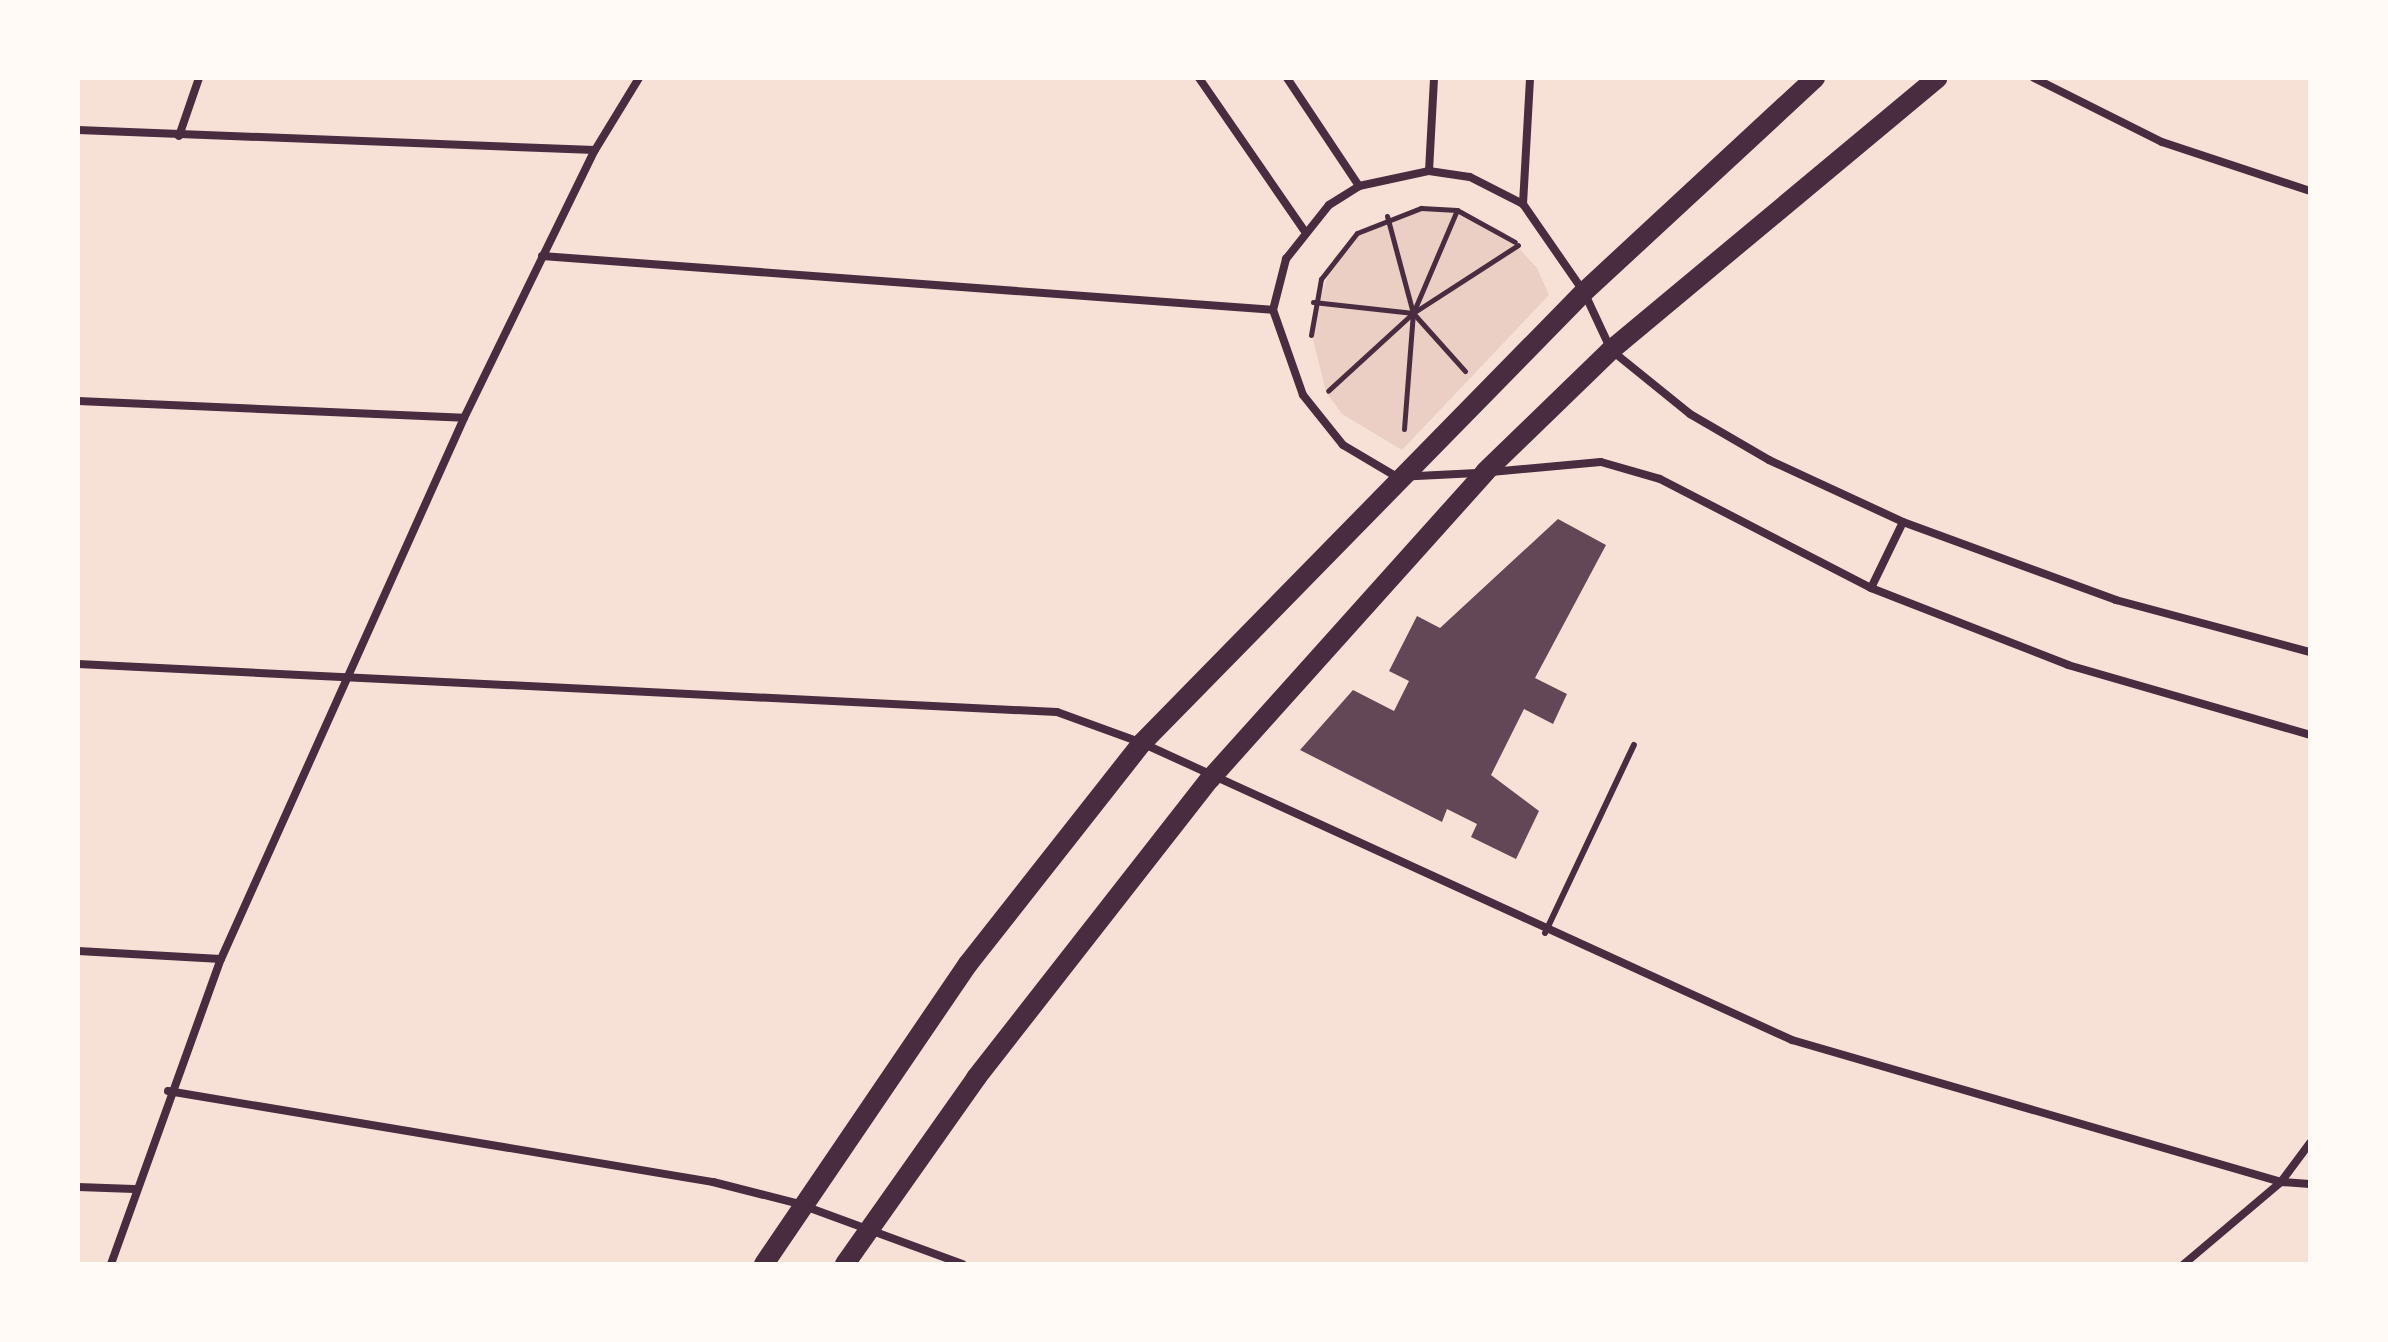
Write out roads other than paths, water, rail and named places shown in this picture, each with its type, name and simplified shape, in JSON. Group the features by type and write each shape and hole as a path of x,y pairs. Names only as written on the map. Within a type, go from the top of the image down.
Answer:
{"main road":[{"path":"764,1264 799,1204 968,964 1142,743 1397,477 1584,292 1815,78"},
{"path":"845,1264 864,1229 1210,779 1485,472 1611,350 1938,78"}],"street":[{"path":"179,136 199,78"},
{"path":"111,1264 168,1091 221,959 464,418 595,150 639,78"},
{"path":"1199,78 1304,230"},
{"path":"1287,78 1359,186"},
{"path":"1429,171 1434,78"},
{"path":"1523,204 1530,78"},
{"path":"2034,78 2162,142 2310,191"},
{"path":"78,130 595,150"},
{"path":"2310,652 2116,600 1903,522 1755,453 1690,414 1611,350 1584,292 1523,204 1470,177 1429,171 1359,186 1304,230 1286,259 1273,310 1303,395 1343,445 1397,477 1601,462 1660,479 1871,588 2068,665 2310,735"},
{"path":"542,256 1273,310"},
{"path":"78,401 464,418"},
{"path":"1871,588 1903,522"},
{"path":"78,664 1025,709 1089,721 1545,933 1792,1040 2281,1182 2310,1184"},
{"path":"78,951 221,959"},
{"path":"168,1091 698,1179 799,1204 962,1264"},
{"path":"2184,1264 2281,1182 2310,1143"},
{"path":"78,1187 134,1189"}],"lane":[{"path":"1545,933 1634,745"}]}
